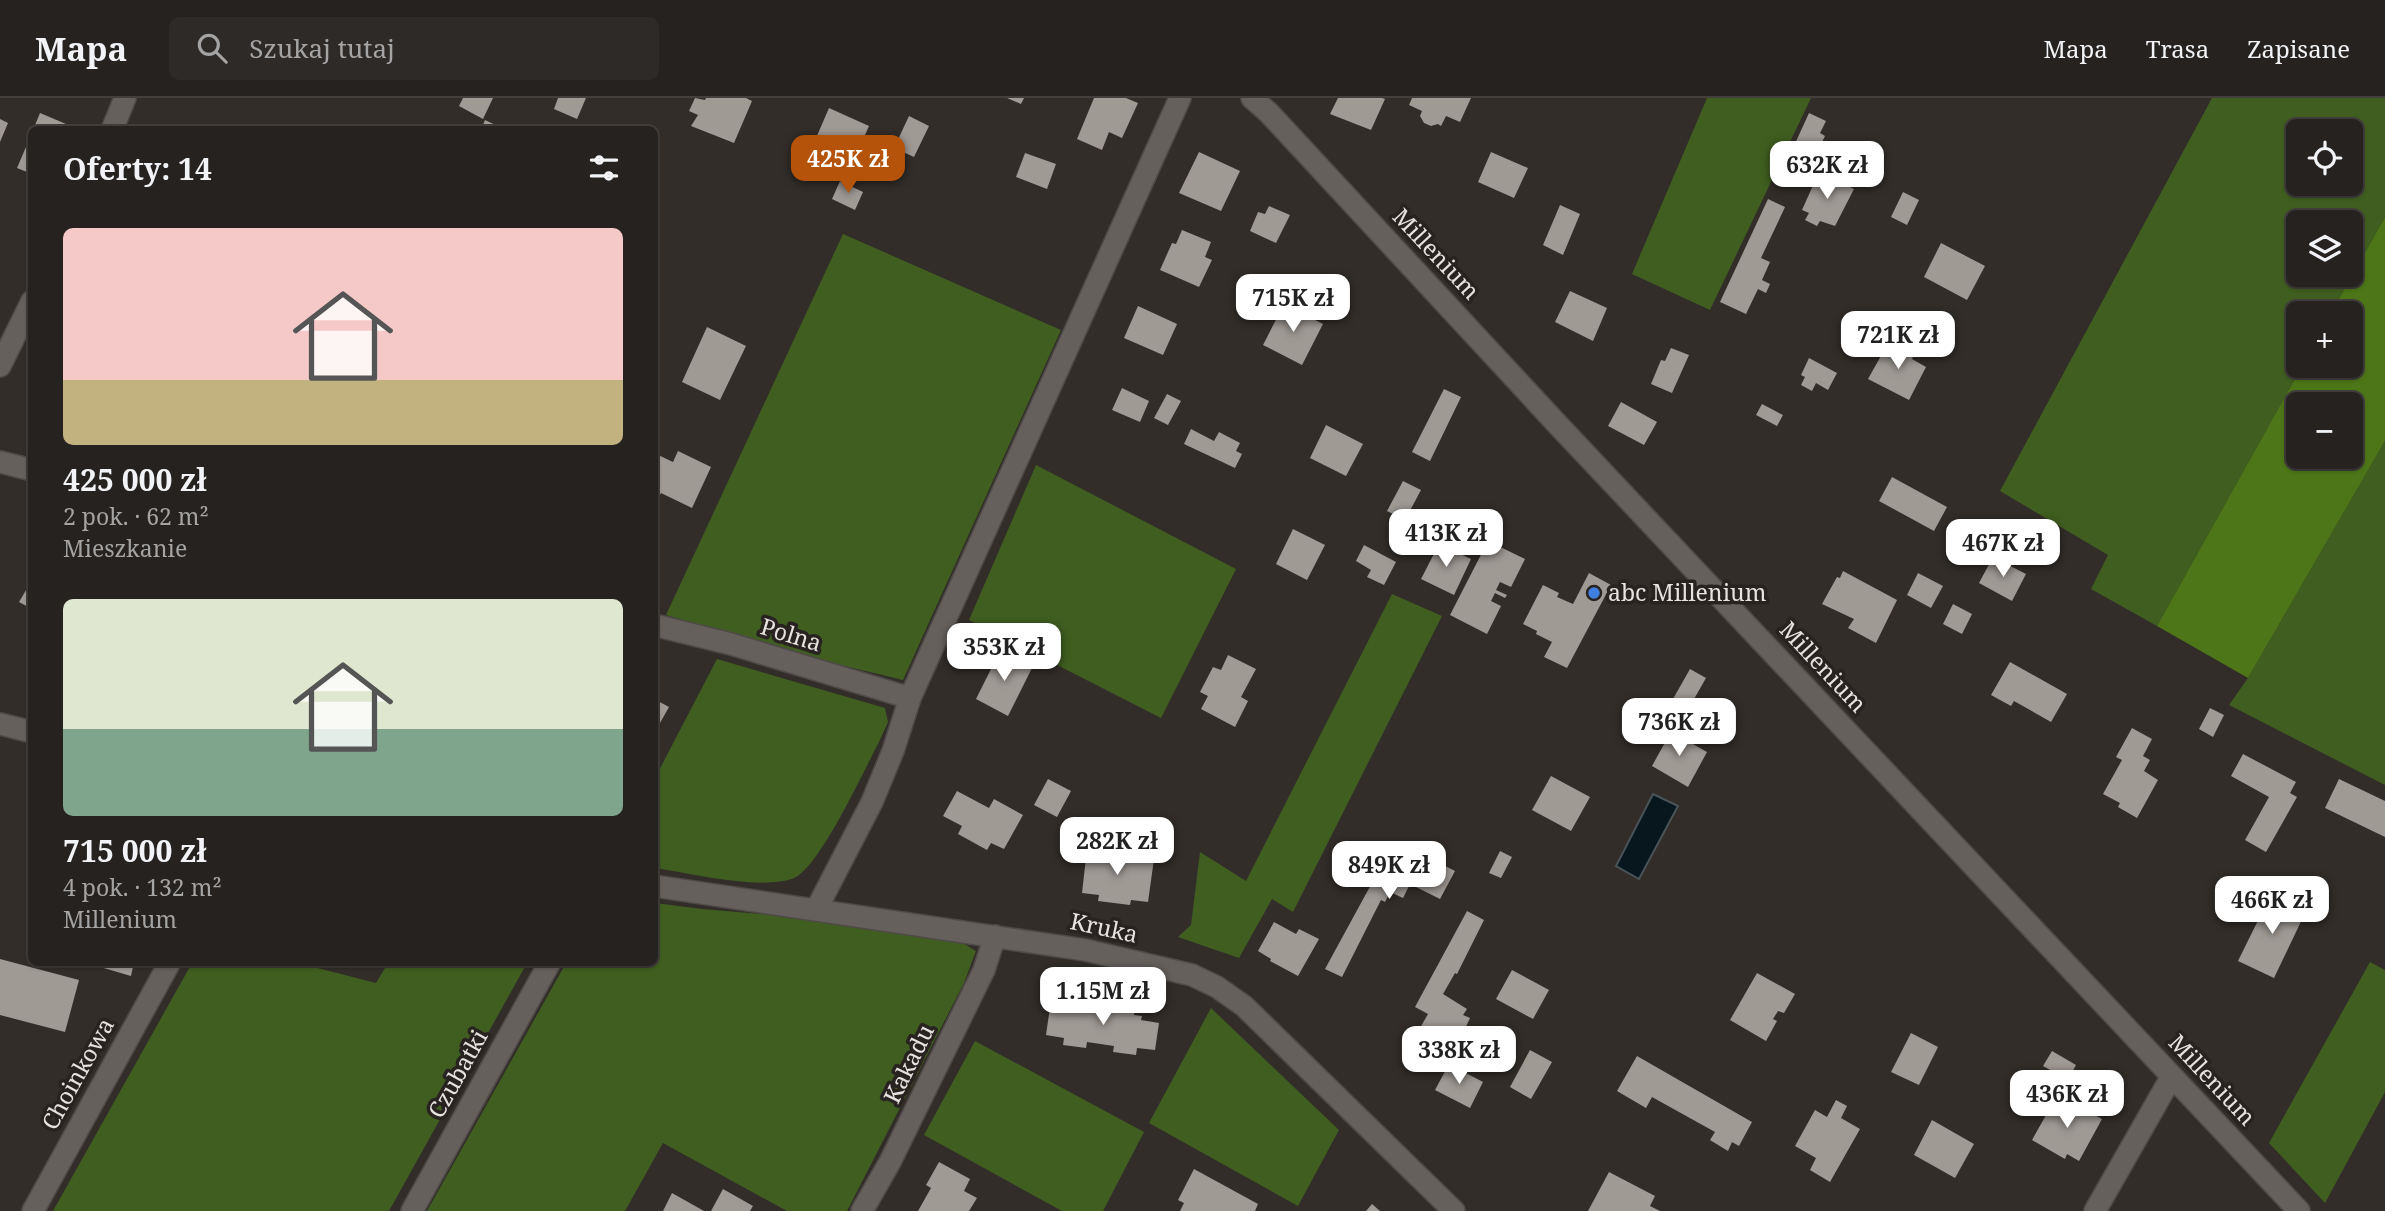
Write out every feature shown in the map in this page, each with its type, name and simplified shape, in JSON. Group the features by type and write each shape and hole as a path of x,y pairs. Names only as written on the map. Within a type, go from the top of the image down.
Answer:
{"street":[{"path":"114,126 125,98"},
{"path":"816,910 872,802 893,751 910,698 1180,98"},
{"name":"Millenium","path":"1252,98 2300,1211"},
{"path":"0,366 28,309"},
{"path":"0,462 28,469"},
{"name":"Polna","path":"658,626 731,644 910,698"},
{"path":"0,724 28,731"},
{"name":"Kruka","path":"658,887 1085,950 1192,975 1217,987 1244,1006 1454,1211"},
{"name":"Kakadu","path":"862,1211 890,1163 984,970 995,936"},
{"name":"Choinkowa","path":"33,1211 168,966"},
{"name":"Czubatki","path":"412,1211 548,966"},
{"path":"2095,1211 2172,1076"}],"green space":[{"path":"1707,98 1811,98 1710,310 1632,274"},
{"path":"2212,98 2385,98 2385,217 2363,256 2363,210 2286,210 2286,287 2346,287 2338,301 2286,301 2286,378 2295,378 2157,626 2091,589 2108,555 2000,491"},
{"path":"2385,217 2385,441 2248,678 2157,626 2286,395 2286,469 2363,469 2363,392 2288,392 2295,378 2363,378 2363,301 2338,301 2346,287 2363,287 2363,256"},
{"path":"843,234 1061,330 903,680 799,655 666,615"},
{"path":"2385,441 2385,785 2229,705 2248,678"},
{"path":"1036,465 1236,569 1161,718 969,620"},
{"path":"1392,594 1442,616 1293,912 1272,899 1239,958 1178,937 1191,925 1200,852 1246,881"},
{"path":"717,659 885,708 888,722 828,838 805,870 794,878 780,882 745,882 658,869 658,772"},
{"path":"658,903 845,921 961,942 976,951 964,983 847,1211 787,1211 663,1143 625,1211 427,1211 564,966 658,966"},
{"path":"2370,962 2385,970 2385,1092 2325,1203 2269,1143"},
{"path":"190,966 310,966 376,983 386,966 525,966 389,1211 53,1211"},
{"path":"1211,1008 1339,1130 1298,1206 1149,1123"},
{"path":"975,1041 1144,1132 1103,1211 1062,1211 924,1135"}],"shaded area":[{"path":"1653,794 1678,806 1639,879 1616,866"}],"building":[{"path":"463,98 493,98 483,119 459,106"},
{"path":"558,98 586,98 577,119 554,109"},
{"path":"695,98 746,98 752,101 734,143 691,126 698,115 689,111"},
{"path":"1007,98 1024,98 1021,104"},
{"path":"1094,98 1126,98 1138,103 1122,138 1109,132 1102,150 1077,139"},
{"path":"1338,98 1385,99 1371,130 1330,114"},
{"path":"1412,98 1471,98 1460,122 1446,116 1441,126 1431,126 1424,123 1420,116 1422,111 1409,105"},
{"path":"829,108 869,126 853,162 813,145"},
{"path":"40,113 66,124 65,126 35,126"},
{"path":"1809,113 1826,121 1820,133 1825,136 1809,169 1788,159"},
{"path":"909,116 929,126 914,157 894,148"},
{"path":"0,119 8,123 0,142"},
{"path":"485,120 498,126 483,126"},
{"path":"28,142 28,172 17,168"},
{"path":"1199,152 1240,171 1221,211 1179,193"},
{"path":"1491,152 1528,168 1514,198 1478,182"},
{"path":"1025,153 1056,164 1047,189 1016,177"},
{"path":"1819,172 1854,189 1835,226 1820,221 1817,226 1805,220 1809,213 1802,210"},
{"path":"840,181 863,192 855,210 832,199"},
{"path":"1903,192 1919,200 1907,225 1891,217"},
{"path":"1768,199 1785,207 1761,258 1770,262 1762,280 1770,284 1766,293 1758,289 1746,314 1720,302"},
{"path":"1560,205 1580,214 1563,255 1543,245"},
{"path":"1269,206 1290,215 1276,243 1250,231 1258,212 1265,214"},
{"path":"1182,230 1211,242 1205,257 1212,260 1199,287 1160,270 1172,243 1176,244"},
{"path":"1941,243 1985,266 1967,300 1924,277"},
{"path":"1570,291 1607,308 1593,341 1555,322"},
{"path":"1284,304 1323,324 1302,365 1263,345"},
{"path":"1138,306 1177,324 1163,355 1124,338"},
{"path":"707,327 746,346 720,400 682,382"},
{"path":"1905,343 1916,349 1912,359 1926,367 1909,400 1868,379 1887,345 1901,351"},
{"path":"1671,348 1689,355 1672,393 1651,384 1661,360 1665,361"},
{"path":"1809,358 1837,373 1828,390 1816,383 1812,391 1801,385 1805,377 1801,375"},
{"path":"1122,388 1149,401 1140,422 1112,410"},
{"path":"1444,389 1461,397 1430,461 1412,452"},
{"path":"1167,394 1181,401 1168,425 1154,418"},
{"path":"1621,402 1657,422 1644,445 1608,426"},
{"path":"1762,404 1783,415 1777,426 1756,415"},
{"path":"1326,425 1363,444 1346,476 1310,458"},
{"path":"1191,429 1214,441 1219,432 1240,443 1236,451 1242,454 1235,468 1184,444"},
{"path":"678,451 711,467 692,508 661,493 658,499 658,455 673,462"},
{"path":"1892,477 1947,507 1934,531 1879,501"},
{"path":"1403,481 1421,490 1405,520 1387,511"},
{"path":"1293,529 1325,545 1307,580 1276,564"},
{"path":"1488,541 1525,559 1511,587 1500,582 1496,590 1507,595 1505,598 1495,593 1491,601 1501,606 1487,634 1450,615"},
{"path":"1439,544 1471,559 1454,595 1421,579"},
{"path":"1364,545 1396,562 1384,585 1367,577 1371,570 1356,561"},
{"path":"1993,557 2026,574 2012,601 1979,583"},
{"path":"1843,571 1897,600 1876,643 1848,628 1854,619 1822,604"},
{"path":"1589,573 1611,585 1567,668 1544,657 1552,642 1523,624 1543,585 1559,593 1557,597 1573,604"},
{"path":"1918,573 1943,586 1931,608 1907,595"},
{"path":"28,587 28,607 19,602"},
{"path":"1953,604 1972,614 1962,634 1943,624"},
{"path":"996,650 1032,668 1008,716 976,699 992,667 989,665"},
{"path":"1228,655 1256,669 1241,697 1248,701 1235,727 1201,709 1208,696 1200,692 1213,667 1221,670"},
{"path":"2010,662 2067,694 2051,722 2014,701 2011,706 1991,695"},
{"path":"1690,669 1706,678 1681,722 1665,713"},
{"path":"658,701 669,707 658,726"},
{"path":"2210,708 2224,715 2213,737 2199,729"},
{"path":"1673,728 1686,736 1684,739 1707,752 1688,787 1652,766"},
{"path":"2132,728 2152,739 2143,756 2150,760 2144,771 2158,780 2137,818 2118,807 2120,803 2103,794 2122,760 2116,757"},
{"path":"2243,754 2296,782 2290,793 2297,797 2266,852 2245,840 2269,797 2231,776"},
{"path":"1551,776 1590,797 1571,831 1532,810"},
{"path":"1048,779 1071,791 1057,817 1034,805"},
{"path":"2339,779 2385,801 2385,837 2325,808"},
{"path":"957,791 989,808 994,799 1023,815 1004,849 991,843 987,850 958,834 962,826 943,816"},
{"path":"1087,849 1154,859 1148,902 1131,900 1130,905 1098,901 1099,895 1082,893"},
{"path":"1500,851 1512,857 1501,878 1489,873"},
{"path":"1418,852 1455,871 1440,899 1410,884 1403,898 1390,892 1385,902 1381,900 1342,977 1325,969 1379,870 1390,876 1401,856 1413,862"},
{"path":"2271,894 2306,911 2274,978 2238,961"},
{"path":"1467,911 1484,920 1457,974 1455,973 1443,994 1467,1009 1463,1015 1470,1018 1463,1033 1452,1027 1444,1041 1420,1028 1428,1014 1415,1007"},
{"path":"1274,922 1296,934 1299,929 1319,939 1298,976 1270,961 1271,959 1258,951"},
{"path":"0,959 79,980 65,1032 0,1015"},
{"path":"97,966 133,966 131,976"},
{"path":"1512,970 1549,990 1533,1019 1496,999"},
{"path":"1757,973 1795,994 1784,1013 1778,1011 1773,1019 1777,1021 1766,1041 1730,1020"},
{"path":"1077,998 1092,1000 1092,1007 1119,1011 1120,1003 1135,1006 1134,1015 1142,1016 1141,1020 1159,1023 1155,1050 1137,1048 1136,1055 1113,1052 1114,1046 1087,1042 1086,1048 1063,1045 1064,1038 1046,1035 1050,1007 1068,1010 1069,1005 1076,1007"},
{"path":"1911,1033 1938,1047 1919,1085 1891,1072"},
{"path":"1530,1050 1552,1062 1531,1099 1510,1087"},
{"path":"2052,1051 2076,1065 2068,1080 2043,1066"},
{"path":"1637,1056 1752,1122 1739,1146 1732,1142 1728,1151 1710,1140 1715,1132 1652,1097 1646,1108 1617,1091"},
{"path":"1449,1064 1483,1082 1470,1108 1435,1090"},
{"path":"2055,1099 2075,1110 2078,1106 2102,1119 2079,1161 2067,1154 2065,1159 2032,1140"},
{"path":"1836,1100 1847,1106 1841,1118 1860,1129 1830,1182 1810,1170 1816,1158 1795,1146 1815,1110 1827,1117"},
{"path":"1932,1120 1974,1144 1955,1178 1914,1155"},
{"path":"939,1162 970,1179 964,1191 977,1198 969,1211 918,1211 931,1188 926,1185"},
{"path":"1194,1169 1258,1204 1255,1211 1180,1211 1184,1203 1178,1200"},
{"path":"1609,1172 1655,1196 1650,1206 1660,1211 1588,1211"},
{"path":"723,1189 753,1206 750,1211 711,1211"},
{"path":"672,1193 704,1211 663,1211"},
{"path":"1372,1204 1380,1211 1366,1211"}],"place":[{"name":"abc Millenium","path":"1594,593"}]}
